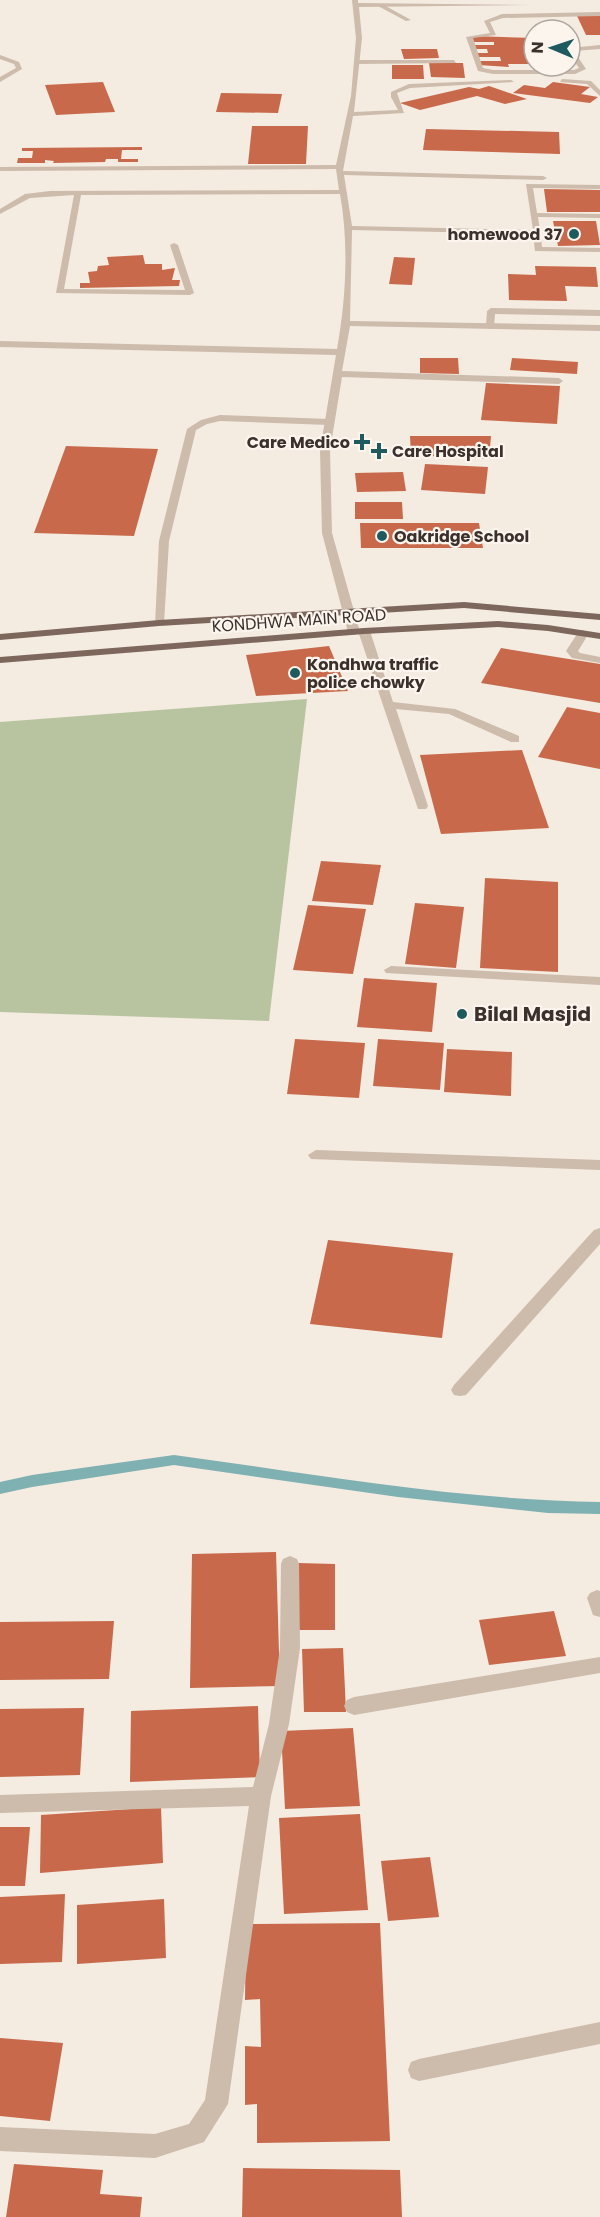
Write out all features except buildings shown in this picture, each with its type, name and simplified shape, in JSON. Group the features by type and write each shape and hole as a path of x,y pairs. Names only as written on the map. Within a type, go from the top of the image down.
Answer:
{"main road":[{"name":"KONDHWA MAIN ROAD","path":"0,637 159,623 464,605 600,617"},
{"name":"KONDHWA MAIN ROAD","path":"0,660 359,632 498,624 600,636"}],"street":[{"path":"422,806 388,705 359,632 348,612 327,533 325,450 346,323 348,217 339,170 350,114 360,38 355,2 380,5 531,5"},
{"path":"380,5 408,20"},
{"path":"600,14 502,16 487,21 494,34 469,37 480,70 493,72 575,72 583,69 570,50 600,47"},
{"path":"0,57 17,63 19,69 0,80"},
{"path":"357,63 454,62"},
{"path":"551,81 589,82 600,94"},
{"path":"350,114 402,112 394,97 394,92 409,86 518,82"},
{"path":"0,169 339,170 600,178"},
{"path":"600,187 529,186 538,249 600,250"},
{"path":"0,212 28,196 78,193 342,192"},
{"path":"78,193 59,291 190,293 174,245"},
{"path":"534,215 600,216"},
{"path":"348,228 537,232"},
{"path":"490,326 491,311 600,313"},
{"path":"346,323 600,328"},
{"path":"0,344 341,352"},
{"path":"337,374 559,381"},
{"path":"159,623 164,541 192,429 204,422 220,418 329,422"},
{"path":"583,633 572,651 576,656 600,660"},
{"path":"388,705 451,711 514,739"},
{"path":"391,970 600,981"},
{"path":"316,1155 600,1165"},
{"path":"460,1390 600,1234"},
{"path":"0,2139 155,2146 196,2134 216,2104 261,1796 279,1724 290,1648 290,1564"},
{"path":"354,1706 600,1665"},
{"path":"0,1804 261,1796"},
{"path":"419,2070 600,2033"}],"green space":[{"path":"307,699 269,1021 0,1012 0,722"}],"waterway":[{"path":"0,1488 32,1481 174,1460 398,1491 548,1507 600,1508"}],"place":[{"name":"homewood 37","path":"574,234"},
{"name":"Care Medico","path":"362,442"},
{"name":"Care Hospital","path":"379,451"},
{"name":"Oakridge School","path":"382,536"},
{"name":"Kondhwa traffic police chowky","path":"295,673"},
{"name":"Bilal Masjid","path":"462,1014"}]}
